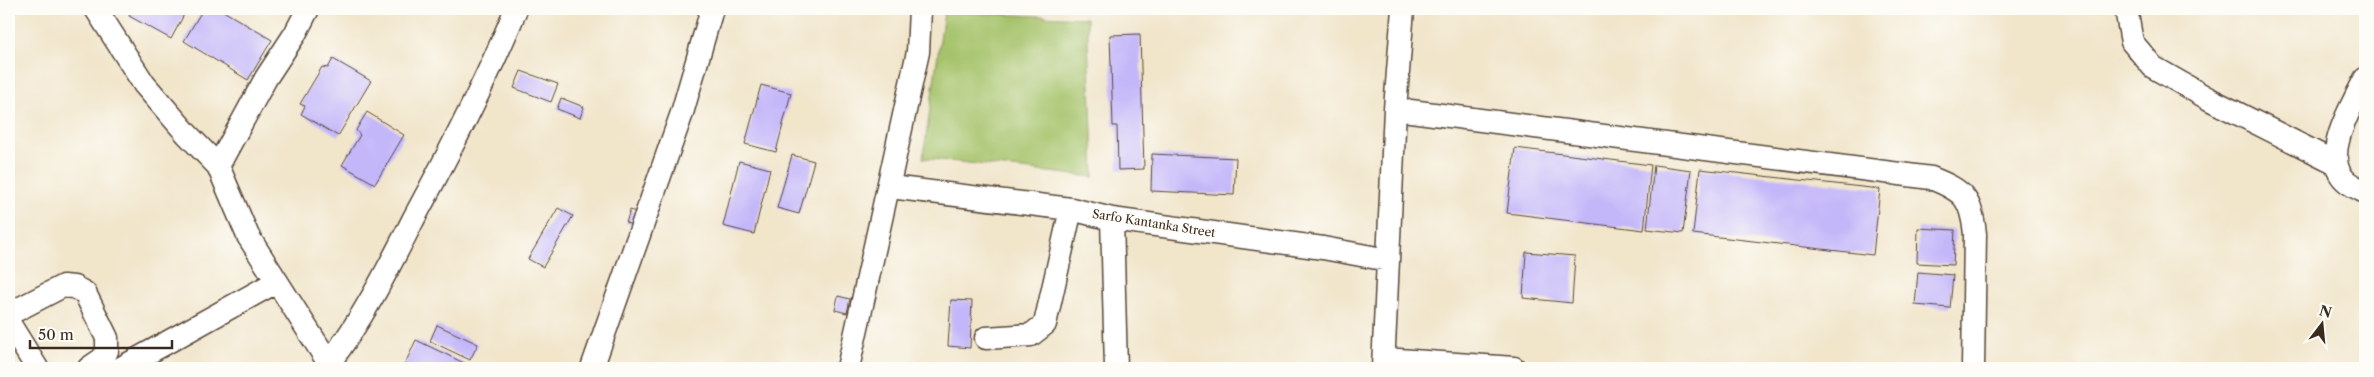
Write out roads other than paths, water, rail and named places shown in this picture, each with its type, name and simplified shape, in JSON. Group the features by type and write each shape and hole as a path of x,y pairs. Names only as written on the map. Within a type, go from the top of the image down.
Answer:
{"street":[{"path":"96,9 144,84 187,134 218,166 248,236 330,366 406,234 447,157 516,9"},
{"path":"218,166 266,78 295,34 308,9"},
{"path":"592,368 682,113 712,9"},
{"path":"848,368 890,187 918,52 920,9"},
{"path":"1403,9 1395,109 1383,364 1514,368"},
{"path":"2126,9 2132,42 2153,67 2209,99 2336,163"},
{"path":"2365,79 2345,119 2336,145 2336,163 2344,180 2365,192"},
{"path":"1395,109 1931,178 1953,187 1964,196 1972,213 1974,234 1973,368"},
{"name":"Sarfo Kantanka Street","path":"890,187 1070,209 1112,219 1314,247 1388,260"},
{"path":"986,338 1031,335 1045,324 1070,209"},
{"path":"1112,219 1116,368"},
{"path":"121,368 276,282"},
{"path":"9,314 63,286 74,286 85,293 107,338 107,351 102,359 89,368"},
{"path":"9,323 38,368"}]}
